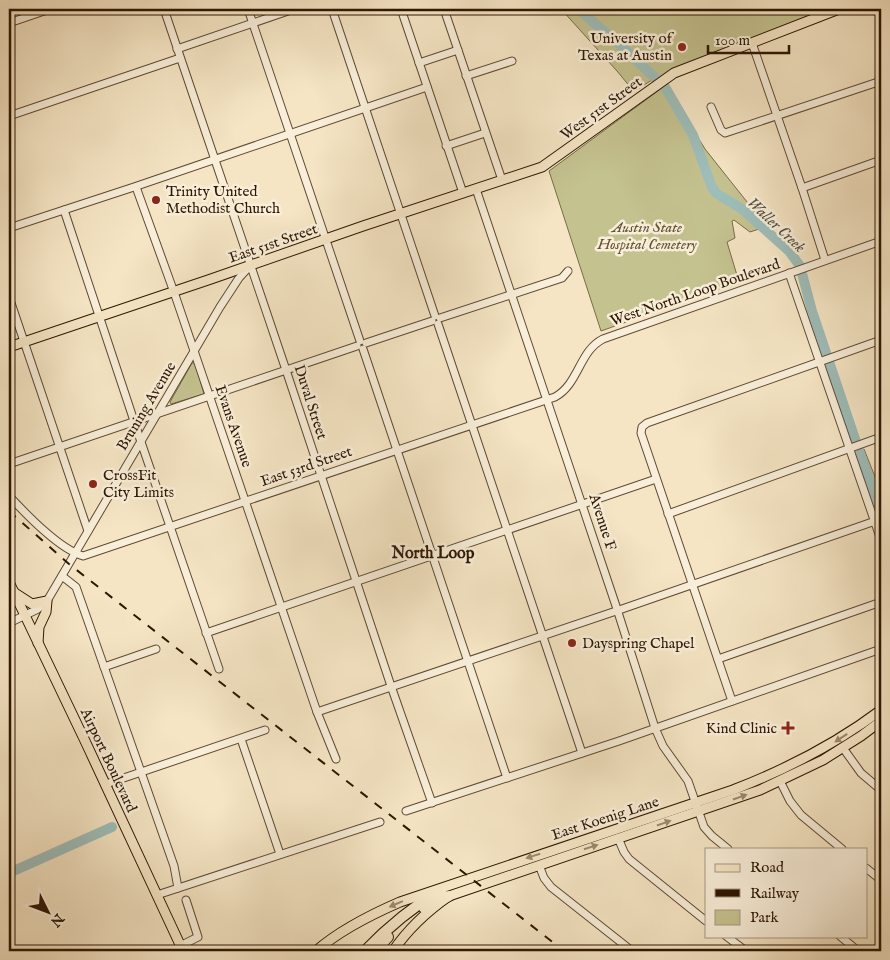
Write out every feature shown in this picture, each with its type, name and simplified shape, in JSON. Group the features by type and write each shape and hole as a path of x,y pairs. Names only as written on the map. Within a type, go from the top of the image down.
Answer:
{"highway":[{"path":"365,951 400,918 445,893"},
{"path":"375,951 402,924 445,893"}],"main road":[{"name":"West 51st Street","path":"547,164 665,78 681,69 839,9"},
{"name":"East 51st Street","path":"9,347 547,164"},
{"name":"Airport Boulevard","path":"9,582 106,784 181,948"},
{"path":"13,592 32,604 48,601 46,612 39,627 38,644"},
{"name":"East Koenig Lane","path":"445,893 539,865 618,838 697,807 776,773 838,740 881,710"},
{"name":"East Koenig Lane","path":"445,893 470,878 780,782 843,748 881,722"},
{"path":"316,951 332,938 388,907 416,896 445,893"},
{"path":"392,951 409,929 437,904 445,893"}],"street":[{"path":"9,22 50,9"},
{"name":"Duval Street","path":"164,9 320,476 432,803"},
{"path":"248,9 507,778"},
{"path":"177,49 294,9"},
{"path":"332,9 582,753"},
{"path":"401,9 463,193"},
{"path":"444,9 502,180"},
{"path":"752,43 825,260"},
{"path":"419,63 458,50"},
{"path":"9,116 180,58"},
{"path":"466,76 512,61"},
{"path":"710,107 721,130 725,133 881,80"},
{"path":"9,228 136,187 291,132 427,87"},
{"path":"446,146 485,133"},
{"path":"802,188 881,160"},
{"name":"Evans Avenue","path":"136,187 174,291 280,607 336,760"},
{"name":"Avenue F","path":"476,189 618,611 655,728 663,746 688,781 702,822 708,832 727,848"},
{"path":"64,210 219,669"},
{"name":"West North Loop Boulevard","path":"603,339 881,241"},
{"name":"Bruning Avenue","path":"62,576 238,278 250,265"},
{"path":"9,464 562,278 568,271"},
{"path":"789,273 826,359 856,446 878,520 881,540"},
{"path":"9,296 88,531"},
{"name":"East 53rd Street","path":"75,553 82,556 547,400 561,394 566,389 591,347 603,339"},
{"path":"732,701 656,479 641,433 642,427 647,423 881,340"},
{"path":"668,514 881,437"},
{"path":"206,632 656,479"},
{"path":"9,496 40,526 75,553"},
{"path":"317,712 618,611 878,520"},
{"path":"9,623 38,610 48,601 62,576 76,587 182,886"},
{"path":"718,659 881,602"},
{"path":"104,667 156,649"},
{"path":"406,811 582,753 881,649"},
{"path":"106,784 265,730"},
{"path":"241,739 280,854"},
{"path":"843,748 861,773 881,790"},
{"path":"780,782 790,802 801,816 841,848"},
{"path":"157,895 380,822"},
{"path":"618,838 629,859 705,919"},
{"path":"539,865 544,878 551,887 632,951"},
{"path":"868,870 881,880"},
{"path":"181,948 198,937 186,900"},
{"path":"729,938 746,951"},
{"path":"842,938 858,951"}],"green space":[{"name":"University of Texas at Austin","path":"561,9 839,9 752,43 654,87 652,80 636,90 631,88"},
{"name":"Austin State Hospital Cemetery","path":"666,85 705,149 767,227 789,248 798,261 794,262 787,250 762,228 750,232 734,220 732,221 735,238 727,242 739,282 601,331 549,171"},
{"path":"192,363 195,363 204,394 171,404 170,402"},
{"path":"864,449 881,492 881,513 875,507 856,452"}],"waterway":[{"name":"Waller Creek","path":"578,9 665,87 693,135 711,185 716,193 742,209 789,251 800,266 812,311 855,439 875,497 881,507"},
{"path":"9,873 112,827"}],"railway":[{"path":"9,511 69,564 564,951"}],"place":[{"name":"University of Texas at Austin","path":"682,47"},
{"name":"Trinity United Methodist Church","path":"156,200"},
{"name":"CrossFit City Limits","path":"93,484"},
{"name":"Dayspring Chapel","path":"572,643"},
{"name":"Kind Clinic","path":"788,728"}],"district":[{"name":"North Loop","path":"433,552"}]}
